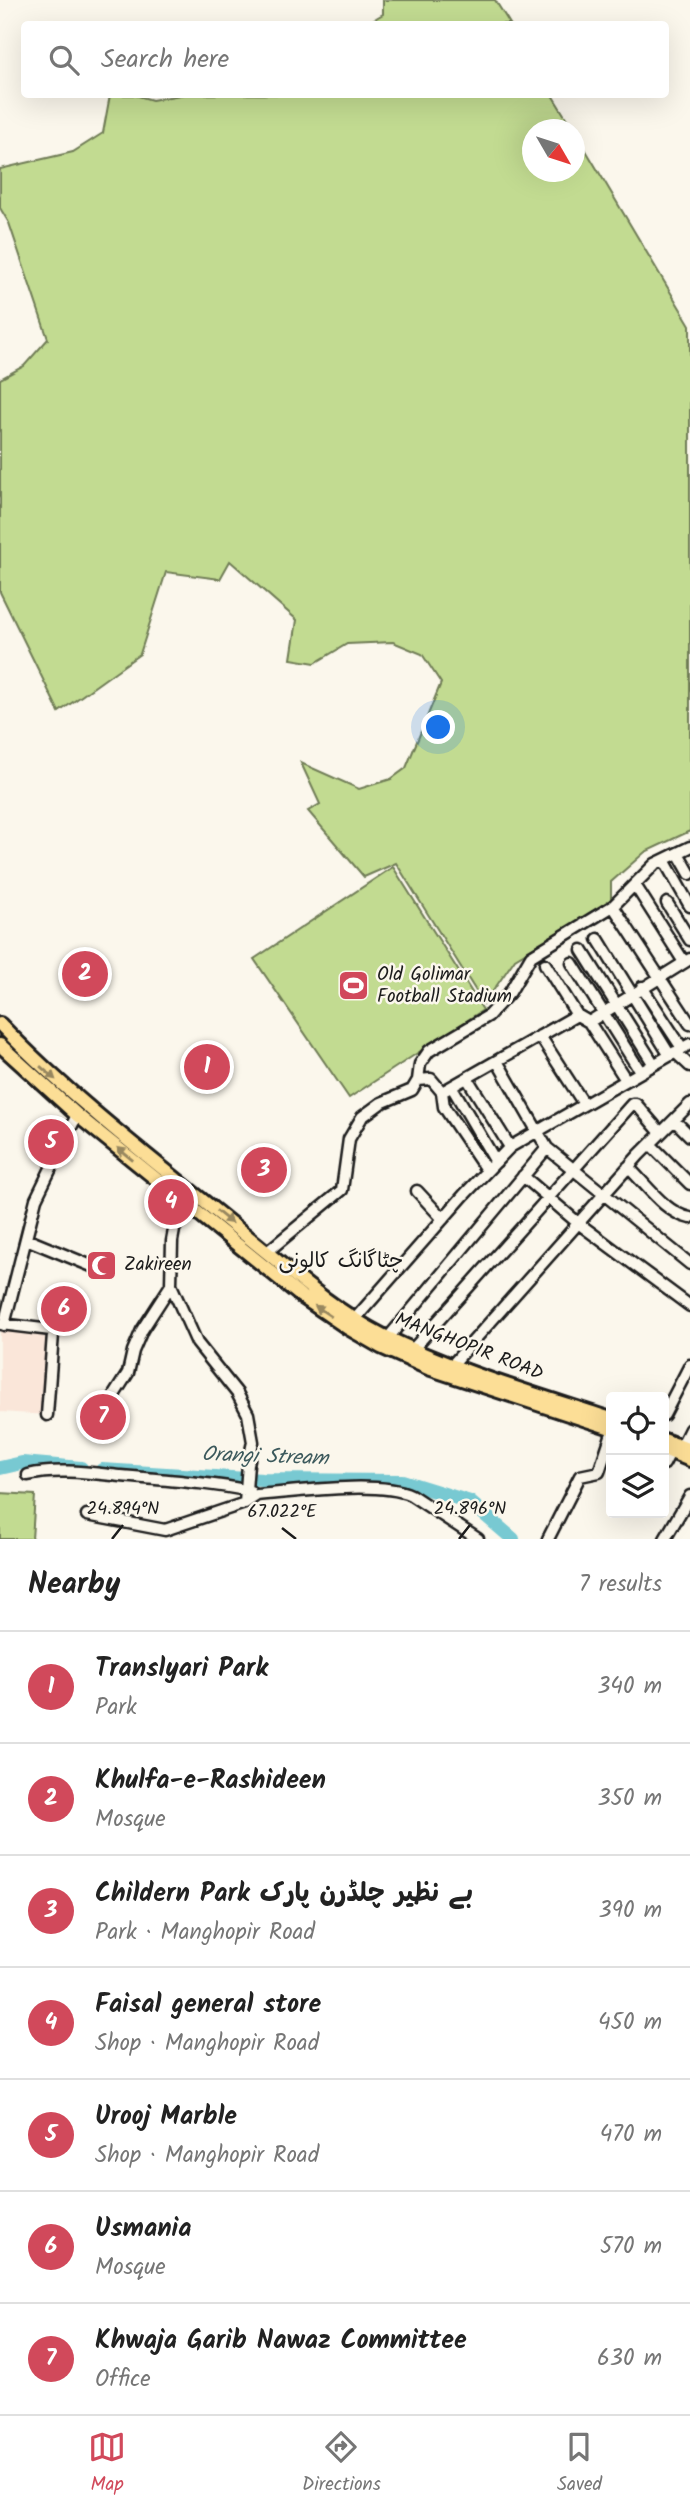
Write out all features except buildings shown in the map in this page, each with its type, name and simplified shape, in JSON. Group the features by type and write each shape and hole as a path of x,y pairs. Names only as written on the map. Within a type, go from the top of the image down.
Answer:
{"main road":[{"name":"MANGHOPIR ROAD","path":"0,1024 36,1062 104,1120 267,1252 355,1319 387,1338 452,1365 606,1417"},
{"name":"MANGHOPIR ROAD","path":"0,1045 77,1115 301,1296 381,1347 428,1367 606,1427"},
{"path":"674,1452 690,1460"}],"street":[{"path":"267,1252 342,1190 349,1139 362,1117 381,1103 412,1090 418,1080 420,1064 429,1051 488,1016 510,992 531,956 613,906 655,864 690,847"},
{"path":"678,853 690,874"},
{"path":"664,860 690,906"},
{"path":"589,1022 687,960 635,885"},
{"path":"667,903 690,940"},
{"path":"613,906 690,1024"},
{"path":"598,939 632,993 679,1050"},
{"path":"582,950 653,1063"},
{"path":"572,963 640,1072"},
{"path":"545,964 577,1015 589,1022 626,1080"},
{"path":"642,987 690,1066"},
{"path":"447,1089 577,1015"},
{"path":"540,1036 584,1104"},
{"path":"355,1319 510,1147 679,1050"},
{"path":"497,1061 547,1148 690,1264"},
{"path":"467,1078 510,1147"},
{"path":"418,1080 431,1079 447,1089 496,1161"},
{"path":"447,1089 444,1107 487,1171"},
{"path":"413,1349 634,1103 660,1133"},
{"path":"452,1365 628,1167 690,1104"},
{"path":"47,1415 52,1332 2,1324 36,1199 77,1115"},
{"path":"674,1120 690,1136"},
{"path":"650,1144 690,1184"},
{"path":"387,1338 547,1148"},
{"path":"628,1167 670,1208 690,1218"},
{"path":"523,1176 579,1223 690,1306"},
{"path":"417,1191 443,1219"},
{"path":"187,1204 174,1230 172,1284 197,1343 237,1393 248,1414 253,1442 245,1503"},
{"path":"26,1239 94,1267"},
{"path":"107,1406 128,1373 142,1330 172,1284"},
{"path":"669,1405 690,1365"},
{"path":"674,1452 690,1429"},
{"path":"548,1539 580,1476 599,1472 606,1451"},
{"path":"28,1475 45,1472 100,1474 208,1483 246,1490 257,1495 368,1488 401,1490 478,1539"},
{"path":"87,1515 165,1530 245,1503 257,1495"},
{"path":"665,1539 690,1496"}],"shaded area":[{"path":"0,1324 51,1330 47,1415 0,1412"}],"green space":[{"path":"383,0 495,0 508,21 371,21 383,14"},
{"path":"109,98 554,98 567,119 522,119 522,182 585,182 585,149 690,325 690,831 645,852 611,882 611,901 515,959 484,1004 396,863 364,877 308,811 320,804 301,763 359,789 391,779 406,768 441,683 422,654 393,642 347,644 315,663 291,659 297,620 230,561 220,579 166,572 140,654 59,712 0,592 0,379 24,366 48,339 9,223 0,208 0,169 73,152 103,133"},
{"path":"393,867 483,1010 349,1098 254,959"},
{"path":"0,1493 35,1495 32,1539 0,1539"}],"waterway":[{"name":"Orangi Stream","path":"0,1468 22,1463 81,1468"},
{"name":"Orangi Stream","path":"102,1470 263,1480 402,1481 470,1502 513,1539"}],"place":[{"name":"Khulfa-e-Rashideen","path":"85,974"},
{"name":"Old Golimar Football Stadium","path":"354,986"},
{"name":"Translyari Park","path":"207,1067"},
{"name":"Urooj Marble","path":"51,1142"},
{"name":"Childern Park بے نظیر چلڈرن پارک","path":"264,1170"},
{"name":"Faisal general store","path":"171,1202"},
{"name":"Zakireen","path":"101,1265"},
{"name":"Usmania","path":"64,1309"},
{"name":"Khwaja Garib Nawaz Committee","path":"103,1417"}],"district":[{"name":"چٹاگانگ کالونی","path":"341,1261"}]}
